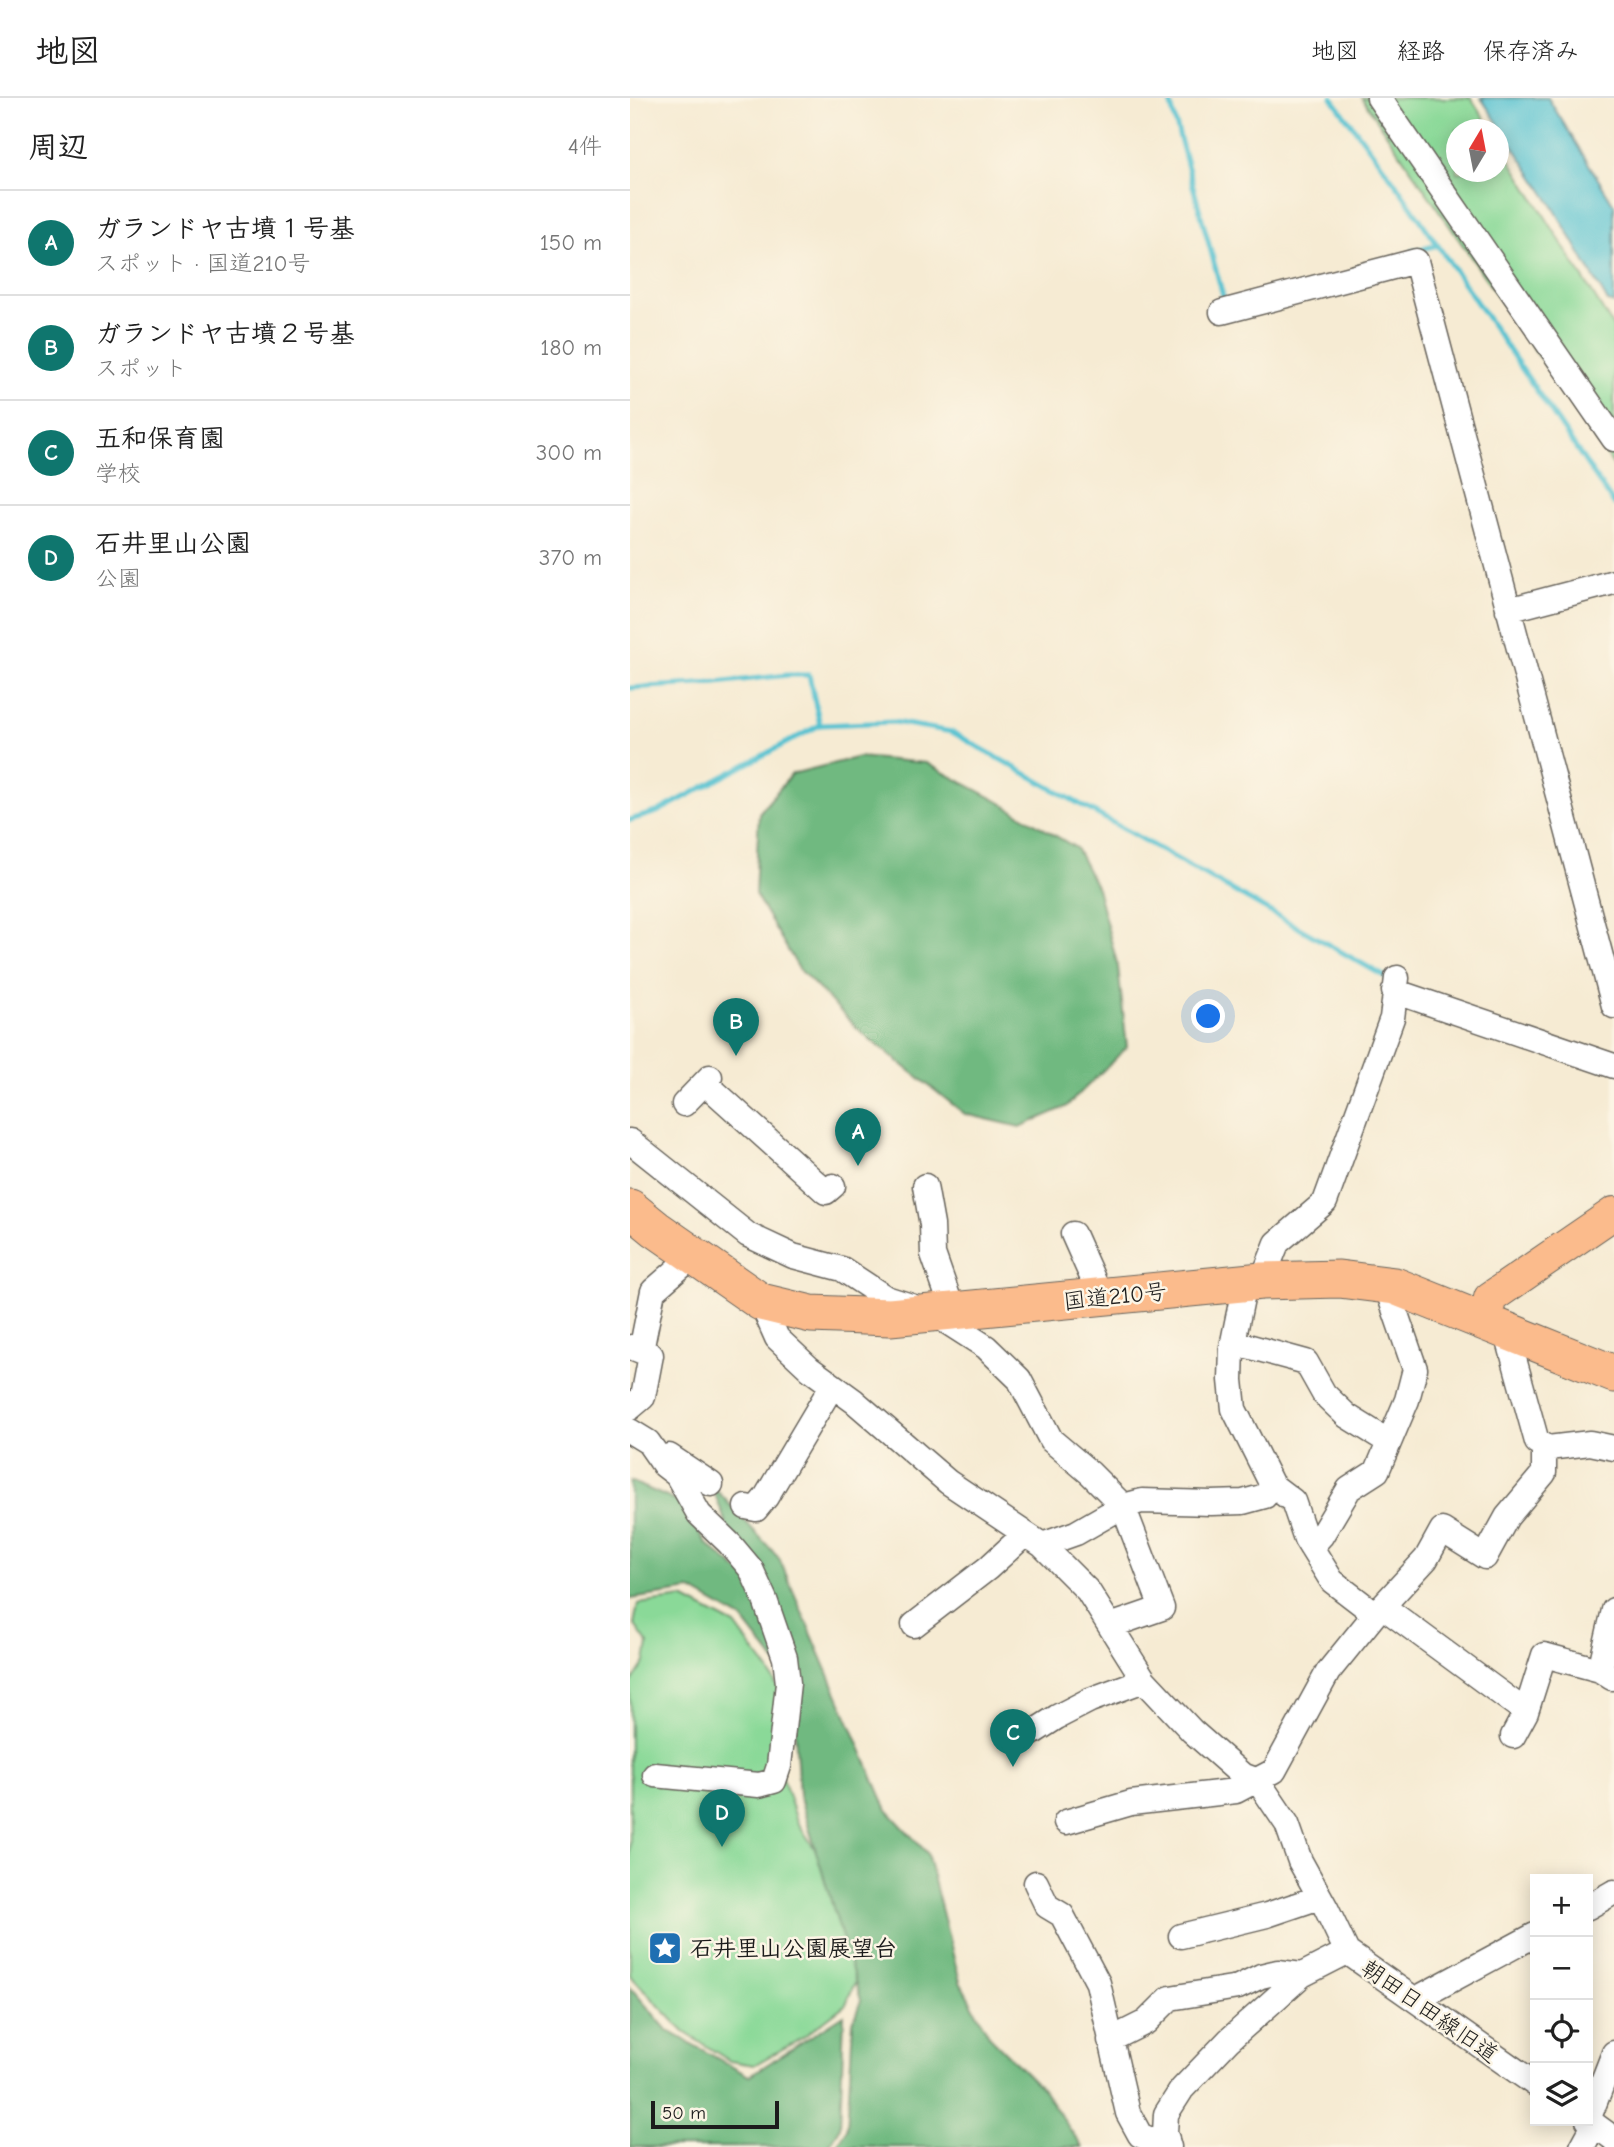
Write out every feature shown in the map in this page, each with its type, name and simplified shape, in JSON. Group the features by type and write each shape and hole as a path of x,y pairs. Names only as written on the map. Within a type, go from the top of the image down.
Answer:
{"highway":[{"name":"国道210号","path":"630,1208 693,1256 761,1302 811,1314 890,1317 1253,1282 1339,1279 1395,1286 1614,1374"}],"main road":[{"path":"1496,1326 1490,1298 1607,1223"}],"street":[{"path":"1380,98 1614,439"},
{"path":"1222,312 1416,261 1614,1006"},
{"path":"1508,610 1614,582"},
{"path":"1526,1712 1379,1610 1332,1581 1306,1539 1293,1501 1272,1485 1234,1409 1231,1380 1233,1342 1253,1282 1277,1243 1325,1202 1392,1018 1396,984 1614,1066"},
{"path":"684,1104 708,1080 825,1192 833,1186"},
{"path":"630,1141 748,1236 793,1256 842,1269 886,1298 943,1312 986,1347 1019,1379 1051,1440 1123,1506 1162,1608 1110,1626"},
{"path":"925,1186 943,1312"},
{"path":"1073,1234 1101,1297"},
{"path":"630,1408 643,1397 651,1355 635,1349 653,1291 693,1256"},
{"path":"1311,1547 1326,1528 1349,1489 1377,1471 1407,1400 1415,1369 1386,1285"},
{"path":"761,1302 777,1338 810,1369 854,1401 948,1482 1033,1539 1088,1591 1143,1680 1192,1731 1242,1774 1258,1781 1287,1824 1300,1861 1347,1952"},
{"path":"1496,1326 1537,1442 1548,1448 1590,1443 1614,1448"},
{"path":"1233,1342 1306,1362 1324,1394 1347,1416 1390,1442"},
{"path":"746,1507 755,1509 766,1497 832,1386"},
{"path":"639,1436 711,1484"},
{"path":"639,1436 664,1465 677,1475 699,1514 751,1569 785,1658 788,1683 779,1766 774,1781 759,1785 655,1775"},
{"path":"1066,1822 1131,1803 1236,1791 1274,1771 1328,1672 1426,1559 1443,1530 1485,1557 1507,1517 1544,1473 1544,1446"},
{"path":"914,1625 988,1568 1033,1539 1076,1533 1123,1506 1142,1501 1243,1502 1265,1496 1272,1485"},
{"path":"1513,1736 1526,1712 1544,1655 1607,1675 1614,1610"},
{"path":"1024,1738 1090,1700 1143,1680"},
{"path":"1036,1883 1048,1906 1062,1915 1098,1983 1128,2113 1140,2135 1168,2143"},
{"path":"1593,1904 1614,1892"},
{"path":"1181,1936 1266,1915 1320,1897"},
{"path":"1416,1999 1531,1937"},
{"name":"朝田日田線旧道","path":"1168,2143 1165,2133 1167,2115 1182,2089 1229,2040 1302,1975 1347,1952 1530,2081"},
{"path":"1110,2040 1146,2022 1170,1998 1238,1987 1261,1976 1278,1972 1302,1975"},
{"path":"1593,2113 1614,2053"},
{"path":"1593,2124 1614,2139"},
{"path":"1581,2147 1589,2126"}],"green space":[{"path":"1362,98 1471,98 1485,119 1446,119 1446,182 1509,182 1509,158 1614,328 1614,466"},
{"path":"859,757 926,763 996,800 1076,848 1097,888 1118,967 1127,1047 1066,1107 1020,1127 965,1114 862,1033 799,969 755,894 759,813 792,774"},
{"path":"630,1481 681,1503 706,1543 747,1578 711,1484 779,1558 887,1810 927,1853 960,1982 990,2037 1044,2091 1082,2147 836,2147 847,2129 853,2022 861,2000 799,1795 793,1698 779,1667 742,1619 691,1590 630,1599"},
{"path":"683,1598 735,1625 769,1671 788,1707 781,1773 797,1821 851,1906 855,1982 846,2004 802,2038 754,2065 730,2061 684,2032 630,1975 630,1685 645,1662 648,1644 634,1624 638,1604"},
{"path":"630,1987 667,2030 749,2076 844,2015 840,2128 828,2147 630,2147"}],"water":[{"path":"1481,98 1548,98 1614,205 1614,304 1608,302 1551,203 1509,140 1509,119 1495,119"}],"waterway":[{"path":"1169,98 1225,303"},
{"path":"1332,98 1396,184 1614,504"},
{"path":"1413,251 1438,245"},
{"path":"630,688 809,675 820,725"},
{"path":"630,820 657,812 820,725 894,722 952,732 1391,980"}],"place":[{"name":"ガランドヤ古墳２号基","path":"736,1056"},
{"name":"ガランドヤ古墳１号基","path":"858,1166"},
{"name":"五和保育園","path":"1013,1767"},
{"name":"石井里山公園","path":"722,1847"},
{"name":"石井里山公園展望台","path":"665,1948"}]}
